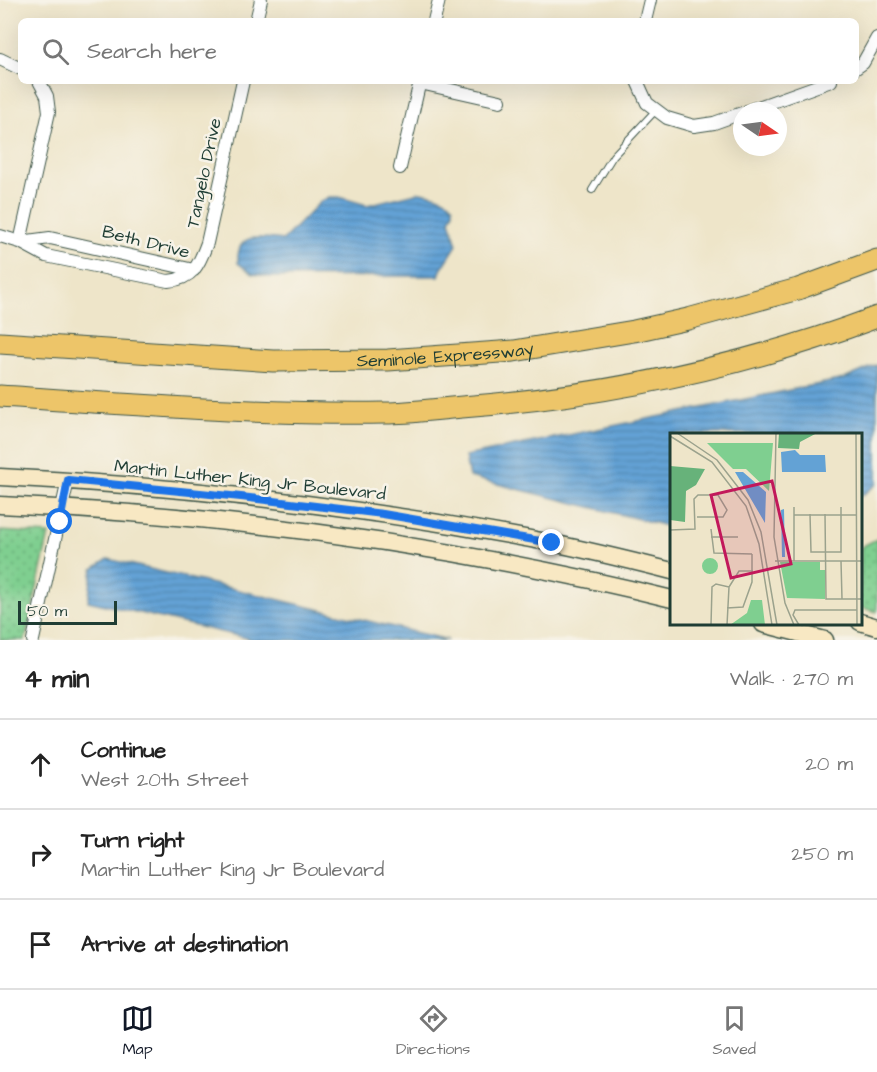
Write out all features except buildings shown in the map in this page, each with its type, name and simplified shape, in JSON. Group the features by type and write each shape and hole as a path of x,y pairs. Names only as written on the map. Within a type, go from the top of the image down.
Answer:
{"highway":[{"name":"Seminole Expressway","path":"0,343 273,361 388,360 514,351 634,331 687,319 798,289 877,260"},
{"path":"0,396 268,412 387,413 497,405 579,395 672,377 745,360 877,317"}],"main road":[{"name":"Martin Luther King Jr Boulevard","path":"0,477 68,480 383,514 552,543 670,570"},
{"path":"0,505 63,508 268,527 417,548 576,577 670,599"},
{"path":"862,622 877,627"},
{"path":"767,625 825,640"}],"street":[{"path":"257,18 261,0"},
{"path":"435,18 438,0"},
{"path":"646,18 650,0"},
{"path":"859,66 877,38"},
{"path":"0,59 18,68"},
{"path":"20,242 49,112 47,96 41,84"},
{"name":"Tangelo Drive","path":"194,270 200,262 207,243 242,84"},
{"path":"399,168 420,84"},
{"path":"428,84 500,101"},
{"path":"639,84 647,102 667,118 694,126 714,123 733,116"},
{"path":"772,102 823,84"},
{"name":"Beth Drive","path":"0,236 20,242 46,256 168,281 181,280 194,270"},
{"name":"Beth Drive","path":"20,242 50,238 194,270"},
{"path":"33,640 68,480"}],"lane":[{"path":"592,190 614,156 656,110"}],"green space":[{"path":"0,531 49,534 25,640 0,640"},
{"path":"877,539 877,612 862,608 862,546"}],"water":[{"path":"420,192 442,198 453,206 450,220 457,245 439,276 271,277 253,274 238,263 238,252 246,241 252,238 283,240 320,202 329,197 339,197 367,205"},
{"path":"877,365 877,484 862,495 862,433 670,433 670,527 469,477 465,456 844,379"},
{"path":"108,559 448,640 255,640 88,601 93,569"}],"route":[{"path":"60,522 68,480 383,514 552,543"}]}
